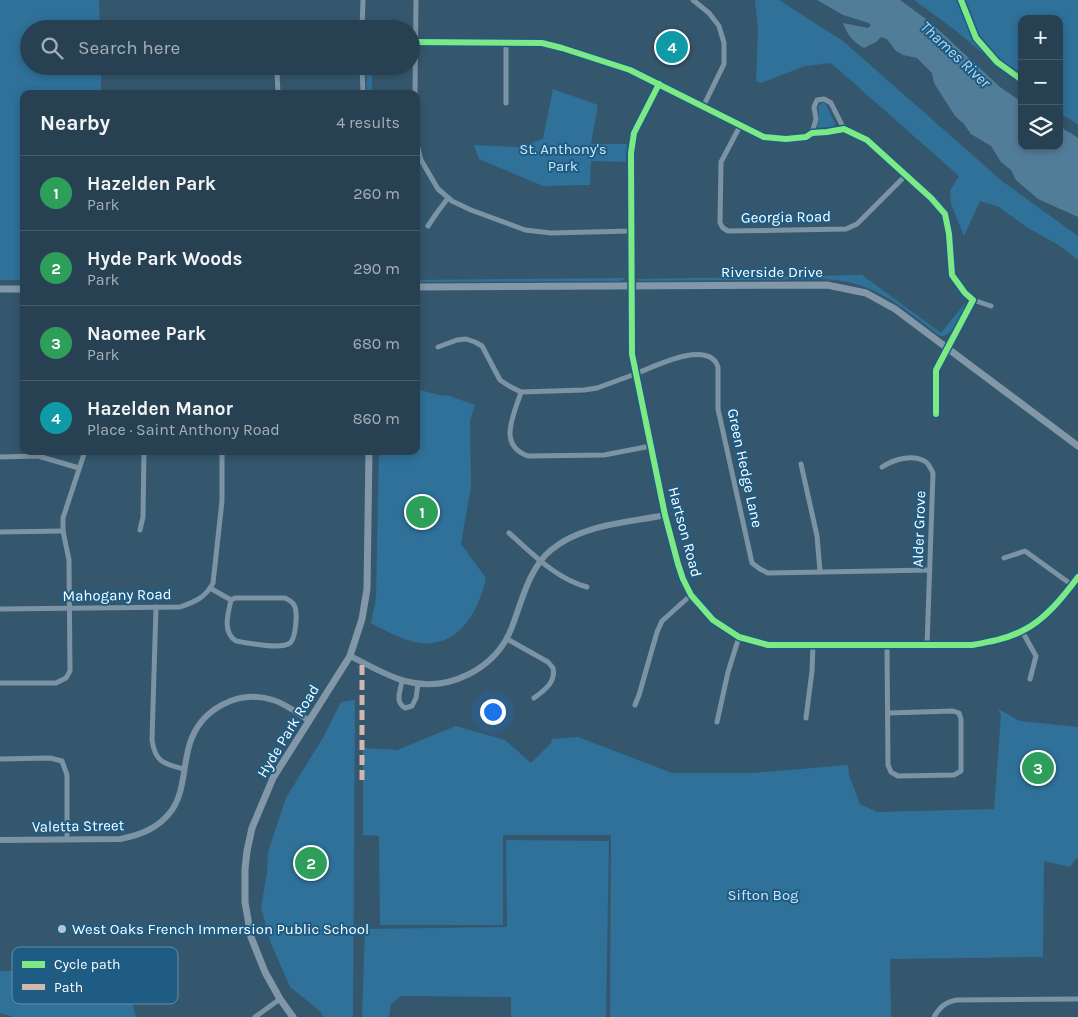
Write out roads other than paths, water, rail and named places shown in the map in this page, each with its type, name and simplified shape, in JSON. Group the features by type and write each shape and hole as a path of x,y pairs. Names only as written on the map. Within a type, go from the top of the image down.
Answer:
{"main road":[{"name":"Riverside Drive","path":"420,288 827,285 851,289 866,293 895,309 1078,446"},
{"path":"0,290 20,289"},
{"name":"Hyde Park Road","path":"293,1017 280,999 265,972 251,937 245,902 245,869 252,828 273,778 350,656 362,619 367,589 369,455"}],"street":[{"path":"362,20 363,0"},
{"path":"415,20 416,0"},
{"path":"693,0 709,13 719,26 724,43 724,64 703,107"},
{"path":"420,42 542,43 562,48 630,70 764,137 786,139 844,129 867,140 931,198 945,214 949,234 952,275 965,293 973,300 991,306"},
{"path":"506,42 506,103"},
{"path":"277,75 278,90"},
{"path":"362,75 363,90"},
{"path":"414,75 415,90"},
{"name":"Hartson Road","path":"659,84 634,133 631,153 632,354 665,515 678,564 691,595 713,620 739,637 768,645 972,645 998,640 1022,631 1049,612 1078,577"},
{"path":"812,133 816,119 814,107 817,100 824,99 831,103 844,129"},
{"name":"Georgia Road","path":"740,126 721,162 720,223 728,231 846,229 857,224 906,175"},
{"path":"420,156 428,175 438,189 448,198 471,210 525,230 551,233 631,231"},
{"path":"428,226 448,198"},
{"path":"936,414 935,375 973,300"},
{"path":"438,347 457,340 466,339 476,342 482,346 500,380 521,392 509,436 513,447 518,452 528,456 604,455 651,446"},
{"name":"Green Hedge Lane","path":"521,392 597,388 680,356 708,356 716,362 718,367 718,408 752,563 768,573 930,570"},
{"path":"0,683 56,683 66,678 70,671 68,560 63,531 63,518 84,455"},
{"path":"140,530 143,517 144,455"},
{"path":"222,455 221,516 213,582 210,588 231,600 236,598 285,598 290,600 295,605 296,611 294,636 290,642 281,646 236,641 231,638 227,627 231,600"},
{"path":"0,457 38,456 79,468"},
{"name":"Alder Grove","path":"882,467 895,460 919,459 928,463 933,472 927,646"},
{"path":"801,464 817,536 820,571"},
{"path":"350,656 402,680 418,684 457,679 478,670 498,652 507,639 532,575 549,551 564,540 585,530 665,515"},
{"path":"0,532 63,531"},
{"path":"509,533 568,581 587,586"},
{"path":"1004,558 1025,551 1072,585"},
{"name":"Mahogany Road","path":"0,609 180,607 198,601 210,588"},
{"path":"635,705 662,621 691,595"},
{"path":"156,607 152,740 158,758 167,765 184,769"},
{"path":"1022,631 1036,656 1030,679"},
{"path":"717,722 728,672 739,637"},
{"path":"507,639 548,662 553,668 553,679 546,689 534,698"},
{"path":"806,718 813,645"},
{"path":"887,646 888,766 891,772 898,776 954,775 961,771 961,719 959,713 953,711 888,713"},
{"path":"402,680 398,698 401,705 405,708 412,706 416,698 418,684"},
{"name":"Valetta Street","path":"0,840 120,839 138,836 152,828 164,819 173,808 182,784 190,744 201,722 225,702 250,698 272,699 284,704 309,721"},
{"path":"0,759 50,758 62,760 67,775 67,838"},
{"path":"934,1017 939,1008 948,1002 957,1000 1078,998"},
{"path":"255,1017 280,999"}],"water":[{"name":"Thames River","path":"817,0 900,0 930,22 1000,87 1018,99 1018,150 1063,150 1063,128 1078,138 1078,217 1038,199 1016,180 1011,170 1001,162 991,146 971,134 955,116 934,83 932,73 917,58 903,55 896,51 887,39 881,37 864,48 851,37 843,23 868,28 871,25 843,15"}],"place":[{"name":"Hazelden Manor","path":"672,47"},
{"name":"Hazelden Park","path":"422,512"},
{"name":"Naomee Park","path":"1038,768"},
{"name":"Hyde Park Woods","path":"311,863"},
{"name":"West Oaks French Immersion Public School","path":"62,929"}],"park label":[{"name":"St. Anthony's Park","path":"563,158"},
{"name":"Sifton Bog","path":"763,895"}]}
